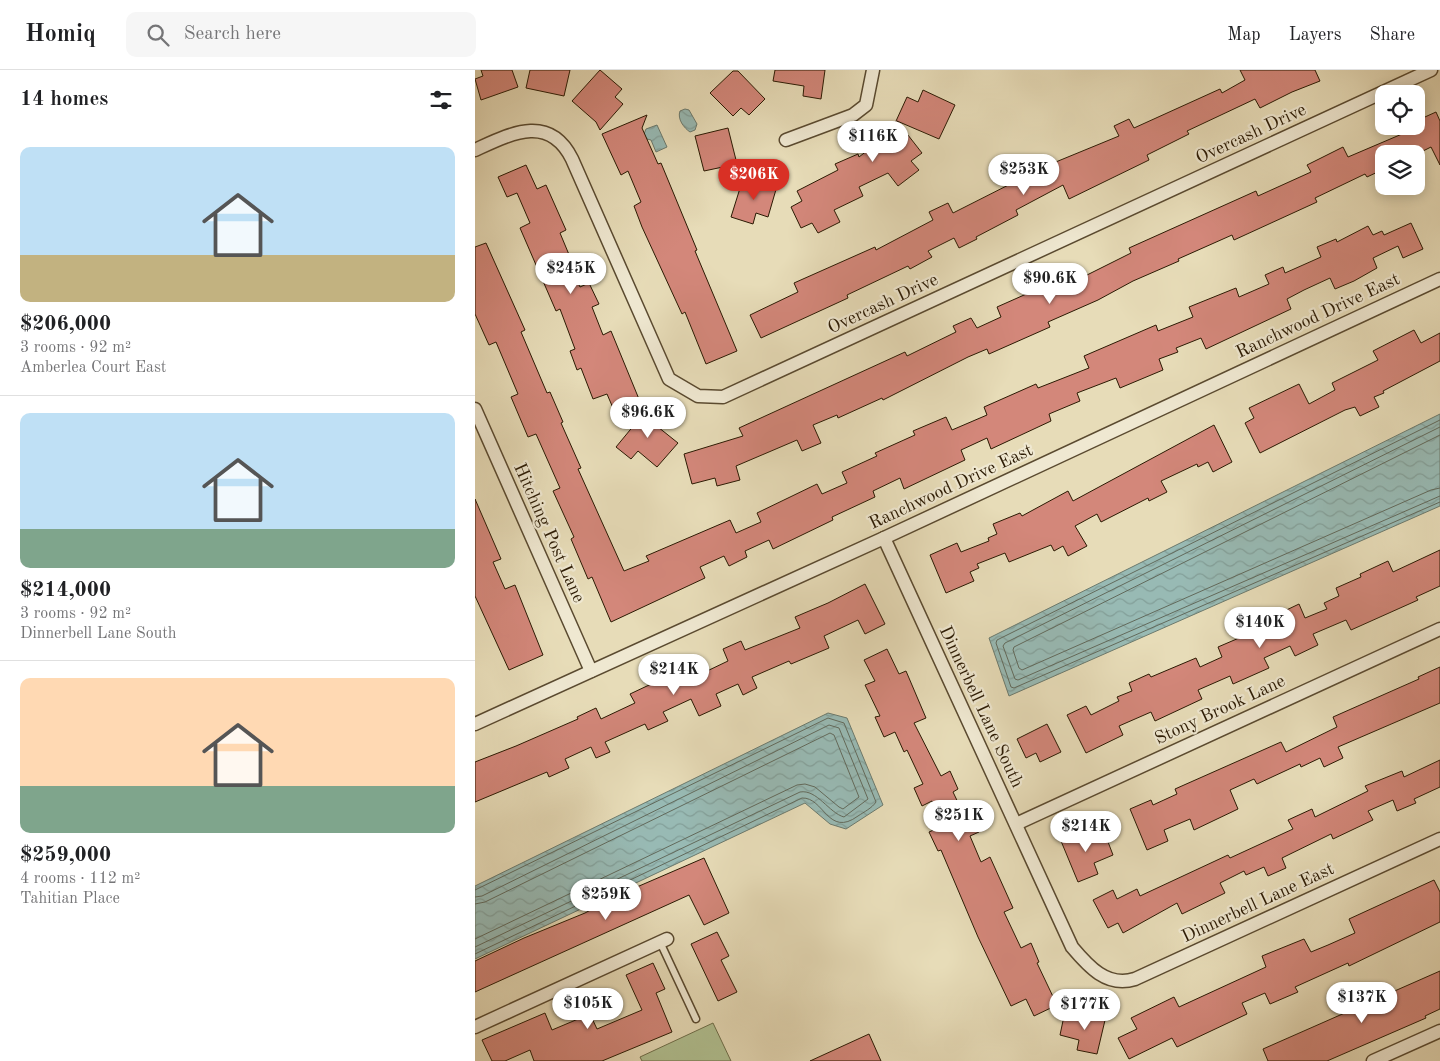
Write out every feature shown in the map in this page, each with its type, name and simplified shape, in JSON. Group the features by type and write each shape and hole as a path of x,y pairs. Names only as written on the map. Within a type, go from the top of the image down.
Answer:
{"street":[{"path":"785,140 853,115 866,105 873,70"},
{"name":"Overcash Drive","path":"475,150 513,132 528,130 550,135 563,146 572,159 669,379 698,396 723,397 1431,70"},
{"name":"Ranchwood Drive East","path":"475,724 884,538 1440,279"},
{"name":"Hitching Post Lane","path":"475,409 591,671"},
{"name":"Dinnerbell Lane South","path":"884,538 1072,947 1090,969"},
{"name":"Stony Brook Lane","path":"1015,824 1440,629"},
{"name":"Dinnerbell Lane East","path":"1090,969 1106,978 1127,981 1135,979 1440,839"},
{"path":"475,1027 664,941"},
{"path":"1373,1061 1440,1031"}],"lane":[{"path":"664,941 696,1019"}],"green space":[{"path":"713,1023 731,1061 642,1061 640,1057"}],"water":[{"path":"689,110 697,124 695,130 690,132 683,126 679,117 680,111"},
{"path":"657,125 667,147 656,152 651,140 647,139 644,134 646,129"},
{"path":"1440,414 1440,506 1009,696 989,638"},
{"path":"828,713 847,718 883,805 846,829 830,824 805,803 475,959 475,886"}],"building":[{"path":"481,70 512,70 518,87 481,100 475,79 483,76"},
{"path":"530,70 570,70 564,96 526,88"},
{"path":"600,70 622,89 615,97 623,104 600,130 596,122 572,101"},
{"path":"775,70 825,70 821,99 803,96 804,86 773,81"},
{"path":"1240,70 1315,70 1320,81 1260,108 1255,99 1187,131 1189,134 1147,155 1149,160 1069,199 1063,185 1016,210 1018,215 976,237 977,239 959,248 954,238 928,251 932,257 910,269 908,266 847,295 848,298 761,338 750,315 798,292 794,283 875,247 876,250 933,220 929,212 948,203 953,213 1046,166 1119,136 1114,126 1129,119 1134,128 1220,89 1222,93 1245,80"},
{"path":"733,71 738,71 765,99 749,115 741,108 733,116 710,93"},
{"path":"923,90 955,105 939,139 897,121 922,153 911,161 919,170 898,186 888,173 859,187 863,196 834,210 840,222 818,233 812,223 801,228 791,207 802,201 797,191 838,170 835,164 858,154 859,157 891,132 907,97 918,102"},
{"path":"1436,112 1440,121 1440,165 1431,147 1425,150 1425,145 1376,145 1400,135 1425,135 1425,117"},
{"path":"647,115 642,128 658,164 661,163 737,351 706,364 685,312 682,314 642,227 634,206 641,202 628,171 621,175 602,134"},
{"path":"728,128 737,164 704,171 695,136"},
{"path":"1375,146 1375,173 1367,177 1365,174 1315,198 1317,202 1234,240 1232,235 1178,259 1179,261 1048,322 1050,327 989,354 987,349 883,400 882,398 838,418 837,415 813,425 821,443 802,451 797,440 736,466 740,480 717,486 715,478 692,484 684,454 743,436 739,428 905,352 907,356 956,332 953,326 971,318 977,328 1001,317 997,307 1076,272 1079,279 1131,253 1129,248 1256,191 1258,196 1311,172 1307,165 1343,147 1348,157"},
{"path":"526,165 537,189 546,185 566,230 560,233 570,257 566,259 580,287 589,283 599,304 592,307 603,335 611,331 641,404 616,415 607,394 593,399 581,368 577,370 570,351 575,349 560,309 556,311 520,228 530,223 517,193 507,197 498,177"},
{"path":"755,179 777,186 768,217 756,213 753,224 731,217 741,185 752,189"},
{"path":"1411,223 1423,249 1403,258 1398,246 1373,258 1377,268 1354,281 1335,289 1330,278 1287,299 1291,309 1206,349 1201,338 1176,348 1178,352 1159,359 1163,370 1120,388 1116,378 1077,393 1080,401 1049,414 1051,421 991,449 987,438 961,450 965,460 904,489 900,478 873,491 875,497 832,517 833,520 773,549 769,540 745,551 747,557 729,566 724,556 700,567 705,578 611,622 592,577 588,579 571,539 574,537 553,491 560,488 536,434 528,437 511,397 518,394 496,342 489,345 475,314 475,247 486,243 525,330 521,332 547,393 550,392 563,422 561,423 581,468 578,469 624,571 649,561 646,556 730,520 736,533 761,522 757,513 817,484 822,494 847,483 842,472 877,456 875,453 915,435 913,431 946,417 952,430 987,415 984,407 1036,384 1038,388 1089,368 1084,356 1156,325 1158,331 1193,317 1189,307 1236,288 1239,297 1269,284 1265,275 1283,267 1285,273 1321,257 1317,247 1336,239 1337,242 1368,226 1373,235 1382,231 1384,235"},
{"path":"1414,330 1421,343 1440,333 1440,361 1374,397 1379,407 1360,416 1355,407 1345,410 1260,453 1245,423 1254,418 1249,408 1299,384 1309,404 1335,390 1332,383 1378,360 1373,351"},
{"path":"649,407 664,420 658,427 678,443 657,467 638,451 631,459 616,447"},
{"path":"1214,425 1232,462 1213,472 1208,462 1198,467 1197,464 1161,481 1167,492 1149,501 1148,498 1101,522 1097,514 1075,526 1087,546 1068,556 1063,546 1054,551 1051,545 1009,562 1005,553 977,564 979,568 970,572 974,581 946,593 930,555 957,543 961,552 989,541 988,538 997,534 993,524 1020,513 1022,516 1068,491 1073,501"},
{"path":"475,499 501,559 493,562 505,589 515,585 543,655 509,670 475,596"},
{"path":"1440,550 1440,586 1416,597 1418,600 1351,630 1346,620 1313,634 1318,645 1295,656 1290,646 1264,658 1269,668 1233,684 1230,676 1198,690 1202,699 1155,721 1151,712 1119,726 1123,735 1086,753 1067,715 1086,706 1091,715 1119,701 1117,697 1132,691 1129,683 1149,674 1151,677 1196,658 1200,667 1222,657 1218,647 1253,632 1255,637 1281,625 1276,615 1299,604 1305,618 1327,609 1324,603 1339,596 1336,588 1361,577 1360,574 1388,561 1393,572"},
{"path":"865,584 885,624 865,634 858,620 824,636 829,648 791,664 789,661 752,677 757,688 743,695 738,684 716,694 721,706 699,716 691,699 663,712 668,721 648,730 645,724 605,742 610,752 596,758 591,747 565,759 569,768 549,777 547,772 475,802 475,762 578,719 577,717 596,708 601,719 635,703 630,694 700,661 705,672 728,661 723,649 741,641 745,650 800,628 795,617"},
{"path":"887,649 899,674 906,671 926,718 914,723 941,776 950,771 958,789 953,792 963,813 969,811 979,832 970,836 981,862 990,857 1013,908 1004,912 1021,948 1031,943 1039,962 1037,963 1057,1005 1034,1016 1026,999 1011,1006 978,937 941,850 938,851 929,832 943,826 932,801 922,806 914,788 923,784 907,750 904,752 895,732 884,737 875,717 880,716 865,685 875,681 864,660"},
{"path":"1440,667 1440,703 1338,747 1343,758 1324,767 1320,758 1301,767 1300,764 1257,784 1254,779 1230,790 1238,809 1194,830 1190,819 1164,830 1168,841 1147,850 1130,809 1151,800 1153,805 1177,794 1175,789 1281,742 1286,752 1337,727 1333,717 1419,679 1418,677"},
{"path":"1047,724 1061,752 1040,762 1036,753 1026,758 1017,739"},
{"path":"1440,760 1440,787 1414,799 1416,803 1397,811 1393,800 1368,811 1373,820 1333,839 1331,834 1282,858 1286,868 1268,876 1264,867 1246,875 1244,871 1220,883 1225,893 1182,914 1177,903 1123,933 1118,923 1108,928 1093,900 1113,890 1117,899 1137,889 1140,896 1228,855 1230,858 1293,829 1288,820 1312,809 1315,817 1368,791 1365,786 1402,771 1404,777"},
{"path":"1090,828 1095,839 1105,834 1113,855 1094,863 1098,874 1078,882 1061,841"},
{"path":"704,858 729,913 704,925 689,895 475,992 475,961"},
{"path":"1434,880 1440,892 1440,922 1349,966 1348,963 1295,987 1298,992 1270,1004 1265,993 1242,1003 1247,1014 1177,1047 1172,1038 1129,1059 1118,1038 1137,1029 1131,1018 1174,997 1179,1007 1266,967 1262,956 1304,939 1311,952 1355,933 1349,919"},
{"path":"717,932 729,956 721,960 737,992 718,1001 691,944"},
{"path":"653,963 665,989 656,993 672,1032 602,1061 534,1061 530,1050 505,1061 492,1061 482,1040 545,1013 552,1030 590,1014 597,1029 642,1010 626,975"},
{"path":"1440,971 1440,1009 1425,1016 1426,1018 1327,1061 1268,1061 1263,1049"},
{"path":"1086,1011 1106,1016 1097,1054 1077,1050 1079,1040 1060,1035 1064,1016 1084,1021"},
{"path":"869,1034 881,1061 810,1061"}]}
